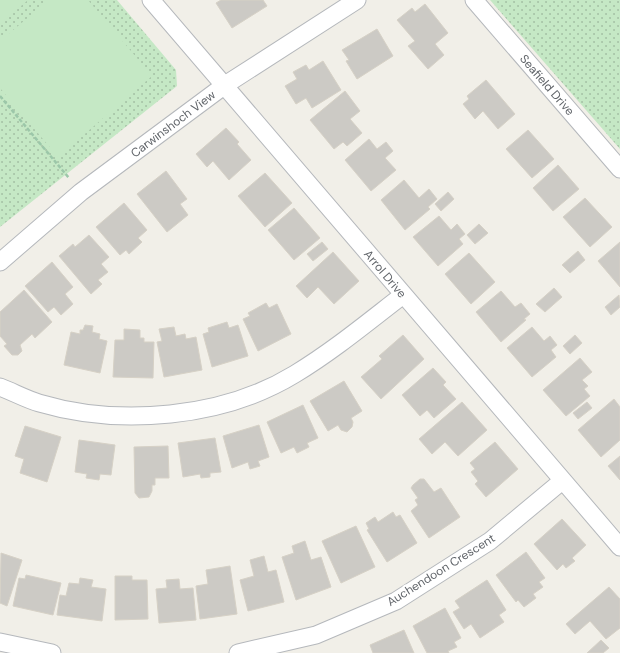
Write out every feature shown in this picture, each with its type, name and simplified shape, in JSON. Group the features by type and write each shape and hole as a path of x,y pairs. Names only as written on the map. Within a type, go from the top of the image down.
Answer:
{"street":[{"name":"Arrol Drive","path":"151,0 620,547"},
{"name":"Carwinshoch View","path":"0,262 81,192 225,85 356,0"},
{"name":"Seafield Drive","path":"474,0 620,170"},
{"path":"0,387 39,403 101,415 154,417 208,409 253,394 294,375 403,295"},
{"name":"Auchendoon Crescent","path":"238,653 316,635 396,601 490,541 562,481"},
{"path":"0,642 52,653"}],"path":[{"path":"0,96 81,192"}],"green space":[{"path":"0,0 117,0 176,70 177,86 0,227"},
{"path":"0,0 28,0 0,24"},
{"path":"49,0 88,0 152,76 58,157 0,88 0,41"},
{"path":"490,0 620,0 620,149"}],"building":[{"path":"221,0 263,0 267,6 232,28 216,3"},
{"path":"425,4 448,33 435,44 444,55 428,69 408,46 415,41 397,20 412,8 415,12"},
{"path":"377,29 393,56 357,79 346,61 349,60 342,50"},
{"path":"323,61 341,90 312,108 306,98 296,104 285,86 297,79 293,72 306,65 309,70"},
{"path":"486,80 515,114 498,129 483,111 475,119 463,104 469,99 467,96"},
{"path":"345,91 360,111 350,119 362,133 347,146 343,142 334,149 310,120"},
{"path":"226,128 239,142 237,144 251,160 229,180 213,161 207,167 196,154"},
{"path":"528,130 554,159 532,178 506,149"},
{"path":"369,139 377,149 386,142 393,151 385,158 396,170 371,191 345,160"},
{"path":"558,165 579,189 553,211 533,188"},
{"path":"166,171 187,199 180,204 188,215 167,232 137,194"},
{"path":"265,173 292,203 265,227 238,196"},
{"path":"404,180 419,198 429,189 437,199 428,207 430,209 405,230 381,200"},
{"path":"448,192 454,199 441,211 435,204"},
{"path":"585,198 612,227 590,247 563,217"},
{"path":"124,203 147,230 138,238 142,242 129,254 126,250 120,255 96,227"},
{"path":"294,208 320,238 294,260 268,230"},
{"path":"439,216 451,230 457,224 465,234 459,239 463,244 438,266 413,237"},
{"path":"479,224 488,233 475,244 467,235"},
{"path":"89,235 109,257 101,264 108,272 98,280 102,284 91,294 59,256 73,244 75,247"},
{"path":"322,242 328,249 313,261 307,254"},
{"path":"620,242 620,287 598,261"},
{"path":"578,251 585,260 570,273 562,265"},
{"path":"333,252 359,281 334,304 318,287 307,298 296,286"},
{"path":"469,253 495,282 471,304 445,274"},
{"path":"52,262 73,287 65,294 73,304 61,315 54,307 48,312 25,286"},
{"path":"554,288 562,297 545,312 536,304"},
{"path":"24,290 52,322 35,338 32,334 20,345 22,351 18,355 12,355 4,346 7,344 0,336 0,312"},
{"path":"501,291 515,307 521,303 530,314 524,319 526,320 501,342 476,312"},
{"path":"619,295 620,307 611,315 605,307"},
{"path":"266,303 269,308 277,304 291,334 258,351 243,319 250,316 248,313"},
{"path":"227,322 229,328 238,325 248,356 212,367 203,334 209,332 208,328"},
{"path":"85,325 93,326 92,332 100,334 99,339 107,341 100,373 64,365 71,332 80,334 80,330 83,330"},
{"path":"174,327 176,336 185,334 186,339 196,337 202,370 164,377 157,342 162,341 159,329"},
{"path":"532,327 544,341 550,336 557,345 551,350 556,357 532,377 507,348"},
{"path":"124,329 140,330 140,338 144,338 144,342 154,342 153,378 113,377 115,340 124,340"},
{"path":"403,335 424,359 381,399 361,377 382,359 379,356"},
{"path":"575,335 582,343 570,354 563,346"},
{"path":"580,358 592,372 582,380 588,386 584,389 590,396 566,416 543,390"},
{"path":"433,368 446,382 443,385 456,399 434,418 427,410 420,416 402,395"},
{"path":"344,381 362,411 351,418 353,422 352,427 347,432 341,430 338,425 328,431 310,401"},
{"path":"614,399 620,407 620,440 601,457 578,430"},
{"path":"462,402 487,430 458,456 445,442 432,454 419,439"},
{"path":"587,402 592,408 578,419 573,413"},
{"path":"303,405 318,438 307,443 309,447 297,453 294,447 281,453 267,422"},
{"path":"259,425 269,457 258,461 260,466 250,469 248,462 232,468 223,436"},
{"path":"25,426 61,437 47,482 20,473 24,459 15,456"},
{"path":"215,438 221,472 210,473 210,477 201,478 200,474 183,477 178,443"},
{"path":"79,440 115,445 111,475 100,474 99,480 86,478 87,474 75,472"},
{"path":"495,442 518,469 486,497 475,484 478,481 471,472 475,469 470,463"},
{"path":"168,446 169,478 155,478 155,485 152,485 152,491 149,497 139,498 135,493 134,447"},
{"path":"620,456 620,480 608,466"},
{"path":"420,479 424,479 434,492 441,488 460,517 429,538 411,511 418,505 415,500 418,498 411,488"},
{"path":"393,512 396,517 400,515 417,543 387,562 367,530 369,529 366,523 375,517 378,522"},
{"path":"562,519 586,545 572,558 575,561 566,568 563,564 557,570 534,544"},
{"path":"356,526 375,567 341,583 322,541"},
{"path":"305,541 311,560 321,557 331,587 296,600 282,557 294,553 292,546"},
{"path":"526,552 545,578 539,582 543,587 533,594 536,598 524,607 518,600 516,602 496,575"},
{"path":"1,553 22,560 7,606 0,603"},
{"path":"264,556 268,572 276,570 284,602 248,611 240,580 254,576 250,560"},
{"path":"230,566 237,614 200,619 196,586 208,584 206,570"},
{"path":"26,575 61,583 53,615 13,606 19,578 25,579"},
{"path":"115,576 132,576 132,580 147,580 148,619 115,620"},
{"path":"80,578 93,580 91,587 106,589 102,621 57,615 60,595 66,596 69,583 79,584"},
{"path":"179,579 180,589 193,588 196,620 159,623 156,589 167,588 166,580"},
{"path":"487,580 506,610 499,615 504,622 480,638 471,624 464,629 453,612 460,608 455,601"},
{"path":"609,587 620,599 620,628 606,639 590,621 575,634 566,624"},
{"path":"445,608 461,638 454,642 457,647 448,651 449,653 427,653 413,626"},
{"path":"404,630 414,653 373,653 370,645"},
{"path":"601,640 609,648 603,653 587,653"}]}
